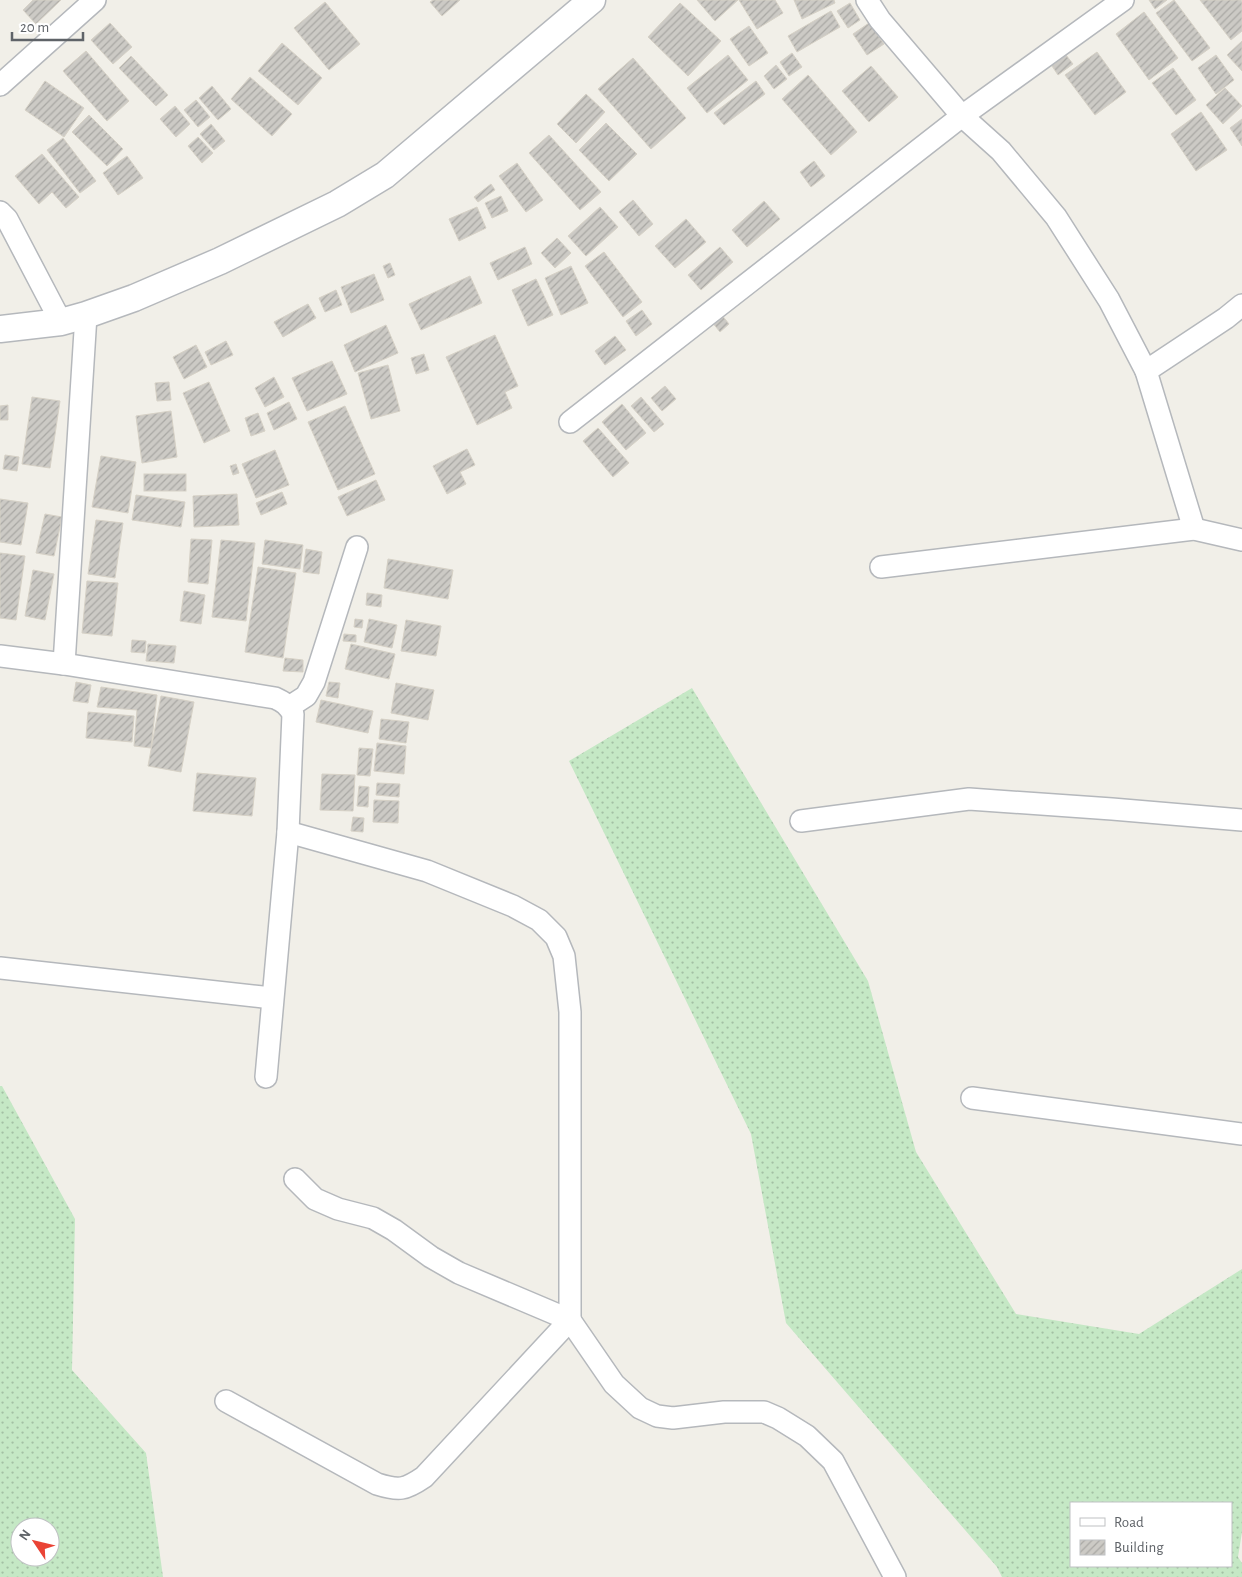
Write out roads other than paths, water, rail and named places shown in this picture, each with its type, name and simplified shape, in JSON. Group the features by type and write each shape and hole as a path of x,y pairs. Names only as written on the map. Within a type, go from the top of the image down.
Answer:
{"street":[{"path":"0,85 95,0"},
{"path":"0,329 61,322 86,316 134,298 297,225 337,204 386,175 592,0"},
{"path":"867,0 880,20 962,116 1001,151 1056,217 1109,300 1146,371 1194,528"},
{"path":"570,422 962,116 1123,0"},
{"path":"0,212 61,322"},
{"path":"1146,371 1226,318 1242,305"},
{"path":"64,664 86,316"},
{"path":"881,567 1194,528 1242,540"},
{"path":"289,707 306,696 314,682 357,547"},
{"path":"0,656 64,664 275,698 289,707 293,714 288,832 266,1077"},
{"path":"801,821 969,799 1242,820"},
{"path":"226,1401 377,1484 395,1490 409,1487 424,1477 570,1320 570,1012 564,956 556,937 539,920 513,906 426,871 288,832"},
{"path":"0,968 272,998"},
{"path":"972,1098 1242,1134"},
{"path":"295,1179 315,1199 338,1209 373,1218 394,1230 431,1257 459,1273 570,1320 614,1384 640,1408 657,1416 673,1418 724,1412 764,1412 778,1418 807,1436 833,1461 894,1577"}]}
